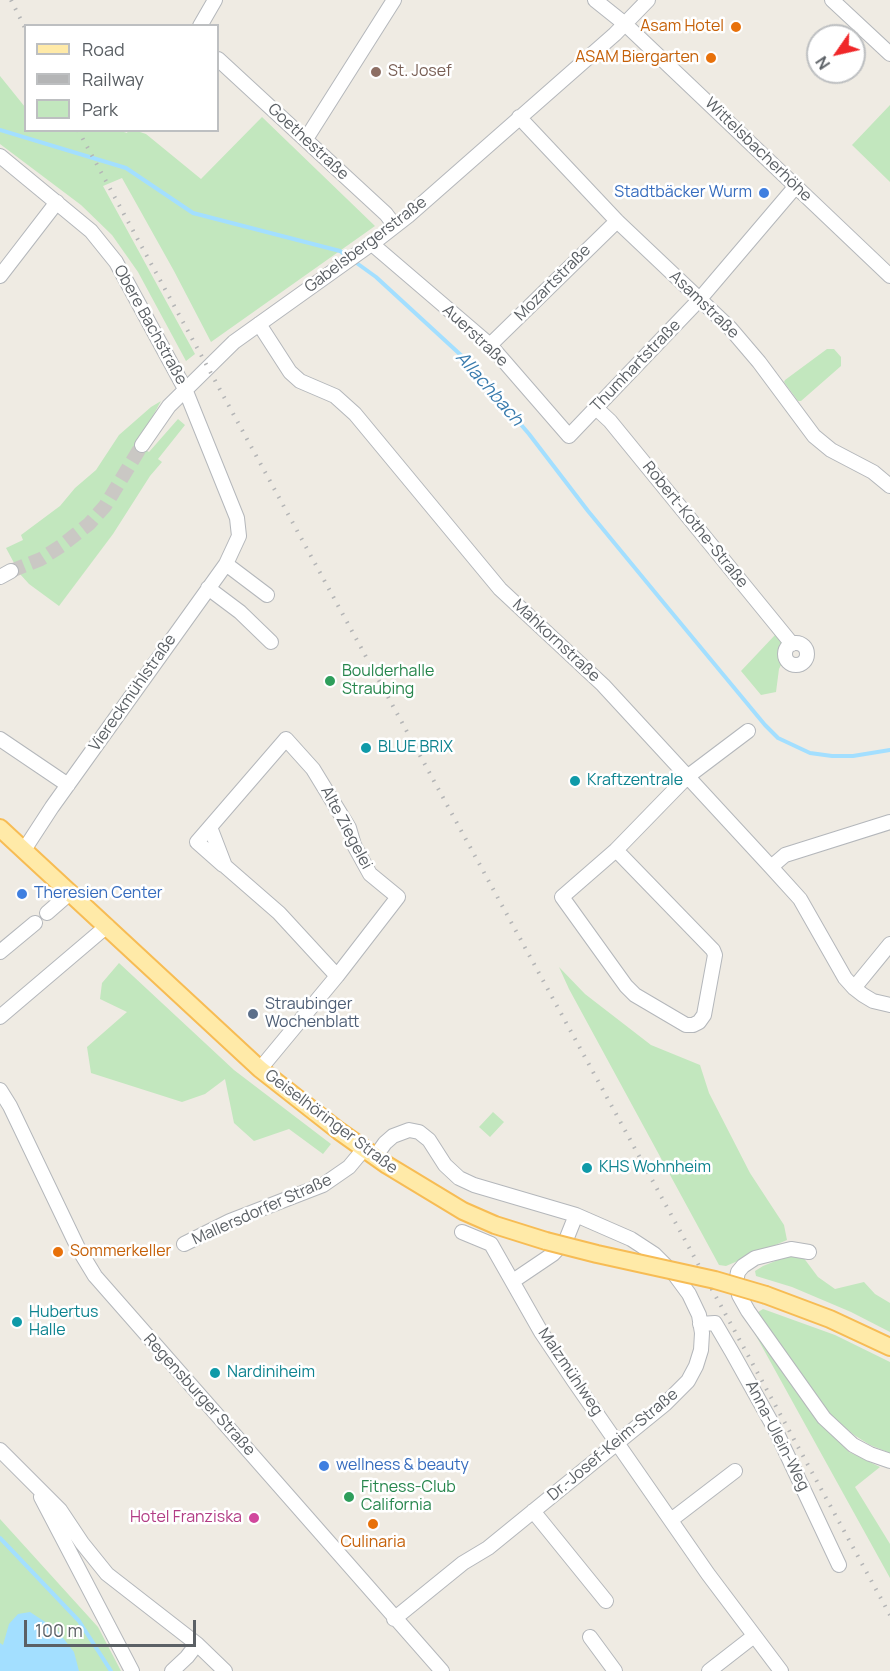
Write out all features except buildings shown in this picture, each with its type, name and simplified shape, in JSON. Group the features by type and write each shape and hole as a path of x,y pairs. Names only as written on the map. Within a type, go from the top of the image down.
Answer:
{"main road":[{"name":"Geiselhöringer Straße","path":"0,828 260,1069 370,1153 430,1193 495,1225 546,1241 715,1280 766,1295 821,1315 890,1347"}],"street":[{"path":"201,24 215,0"},
{"path":"306,139 394,0"},
{"name":"Wittelsbacherhöhe","path":"595,0 625,24 890,276"},
{"name":"Gabelsbergerstraße","path":"142,445 159,418 185,389 234,342 395,226 625,24 648,0"},
{"path":"832,0 890,54"},
{"name":"Goethestraße","path":"219,60 386,214 395,226"},
{"name":"Asamstraße","path":"519,117 616,221 730,328 759,362 814,436 831,450 873,472 890,486"},
{"name":"Obere Bachstraße","path":"0,156 91,231 116,262 185,389 237,518 239,536"},
{"name":"Thumhartstraße","path":"569,436 699,300 796,186"},
{"path":"0,276 57,202"},
{"name":"Mozartstraße","path":"490,345 616,221"},
{"name":"Auerstraße","path":"369,246 490,345 569,436"},
{"name":"Mahkornstraße","path":"259,324 290,372 300,381 335,396 355,414 500,589 603,685 771,867 800,900 845,978 854,988"},
{"name":"Robert-Kothe-Straße","path":"596,408 610,421 792,644"},
{"name":"Viereckmühlstraße","path":"24,850 225,564 239,536"},
{"path":"225,564 267,595"},
{"path":"208,588 240,612 271,642"},
{"path":"616,850 713,950 715,955 704,1015 699,1022 693,1025 686,1024 635,995 626,986 562,897 616,850 687,777 748,731"},
{"path":"0,739 68,785"},
{"name":"Alte Ziegelei","path":"260,1069 336,976 398,897 370,874 354,844 349,828 306,759 285,739 210,827 225,866 279,913 336,976"},
{"path":"771,867 785,855 890,822"},
{"path":"47,913 71,892"},
{"path":"0,952 35,923"},
{"path":"0,1017 107,926"},
{"path":"890,944 854,988 873,1000 890,1005"},
{"name":"Regensburger Straße","path":"0,1090 78,1248 95,1276 442,1671"},
{"name":"Dr.-Josef-Keim-Straße","path":"370,1153 393,1136 409,1130 419,1132 429,1140 445,1165 459,1178 474,1185 576,1215 622,1235 654,1254 675,1275 689,1294 699,1315 700,1324 701,1350 696,1366 688,1381 665,1404 488,1548 463,1563 394,1619"},
{"name":"Mallersdorfer Straße","path":"184,1244 230,1221 323,1185 370,1153"},
{"path":"513,1281 553,1254 566,1240 576,1215"},
{"name":"Malzmühlweg","path":"462,1232 491,1244 541,1332 708,1574 781,1671"},
{"path":"809,1252 791,1249 755,1258 738,1272 736,1282 739,1295 824,1418 853,1444 870,1454 890,1461"},
{"name":"Anna-Ulein-Weg","path":"700,1324 715,1323 732,1352 775,1429 839,1565"},
{"path":"0,1450 60,1510 82,1543 107,1574 197,1644 225,1671"},
{"path":"671,1520 735,1471"},
{"path":"36,1487 132,1671"},
{"name":"Dr.-Josef-Keim-Straße","path":"533,1511 606,1601"},
{"path":"590,1636 615,1671"},
{"path":"709,1671 754,1636"},
{"path":"172,1671 187,1658 197,1644"}],"green space":[{"path":"0,76 24,106 24,132 140,132 146,134 201,179 262,117 375,226 211,342 122,178 103,186 195,354 186,361 138,272 112,235 81,205 0,144"},
{"path":"890,105 890,182 852,145"},
{"path":"827,349 834,349 841,357 841,366 801,401 798,401 784,382 785,380"},
{"path":"161,401 137,445 149,452 178,419 185,425 158,459 162,462 150,476 113,534 59,606 29,584 20,574 6,548 23,540 21,535 60,506 75,488 96,470 119,435"},
{"path":"775,635 782,641 779,652 782,663 776,692 761,695 741,671"},
{"path":"119,963 234,1070 331,1144 323,1154 289,1129 254,1141 234,1123 225,1079 205,1094 182,1102 91,1073 87,1047 127,1012 100,999 102,983"},
{"path":"559,967 585,994 651,1045 700,1065 709,1093 750,1173 784,1225 787,1240 726,1266 719,1265"},
{"path":"493,1112 504,1122 490,1137 479,1127"},
{"path":"788,1256 803,1257 818,1277 835,1289 864,1282 875,1294 890,1303 890,1332 851,1312 792,1287 756,1276 755,1271 763,1266"},
{"path":"763,1309 835,1335 890,1362 890,1453 854,1435 824,1409 755,1314"},
{"path":"744,1314 820,1423 849,1452 880,1467 855,1487 890,1544 890,1578"},
{"path":"0,1519 98,1627 121,1671 0,1671"}],"water":[{"path":"30,1612 56,1629 74,1652 79,1671 0,1671 0,1643 3,1645 9,1624 18,1614"}],"waterway":[{"name":"Allachbach","path":"0,130 126,168 193,213 340,251 376,277 463,357 529,434 588,511 663,602 778,738 810,753 832,756 853,756 890,750"},
{"path":"0,1538 79,1621 111,1671"}],"tunnel":[{"path":"11,571 41,559 89,524 105,506 142,445"}],"railway":[{"path":"11,0 24,26"},
{"path":"79,132 890,1615"}],"place":[{"name":"Asam Hotel","path":"736,27"},
{"name":"ASAM Biergarten","path":"711,58"},
{"name":"St. Josef","path":"376,72"},
{"name":"Stadtbäcker Wurm","path":"764,193"},
{"name":"Boulderhalle Straubing","path":"330,681"},
{"name":"BLUE BRIX","path":"366,748"},
{"name":"Kraftzentrale","path":"575,781"},
{"name":"Theresien Center","path":"22,894"},
{"name":"Straubinger Wochenblatt","path":"253,1014"},
{"name":"KHS Wohnheim","path":"587,1168"},
{"name":"Sommerkeller","path":"58,1252"},
{"name":"Hubertus Halle","path":"17,1322"},
{"name":"Nardiniheim","path":"215,1373"},
{"name":"wellness & beauty","path":"324,1466"},
{"name":"Fitness-Club California","path":"349,1497"},
{"name":"Hotel Franziska","path":"254,1518"},
{"name":"Culinaria","path":"373,1524"}]}
